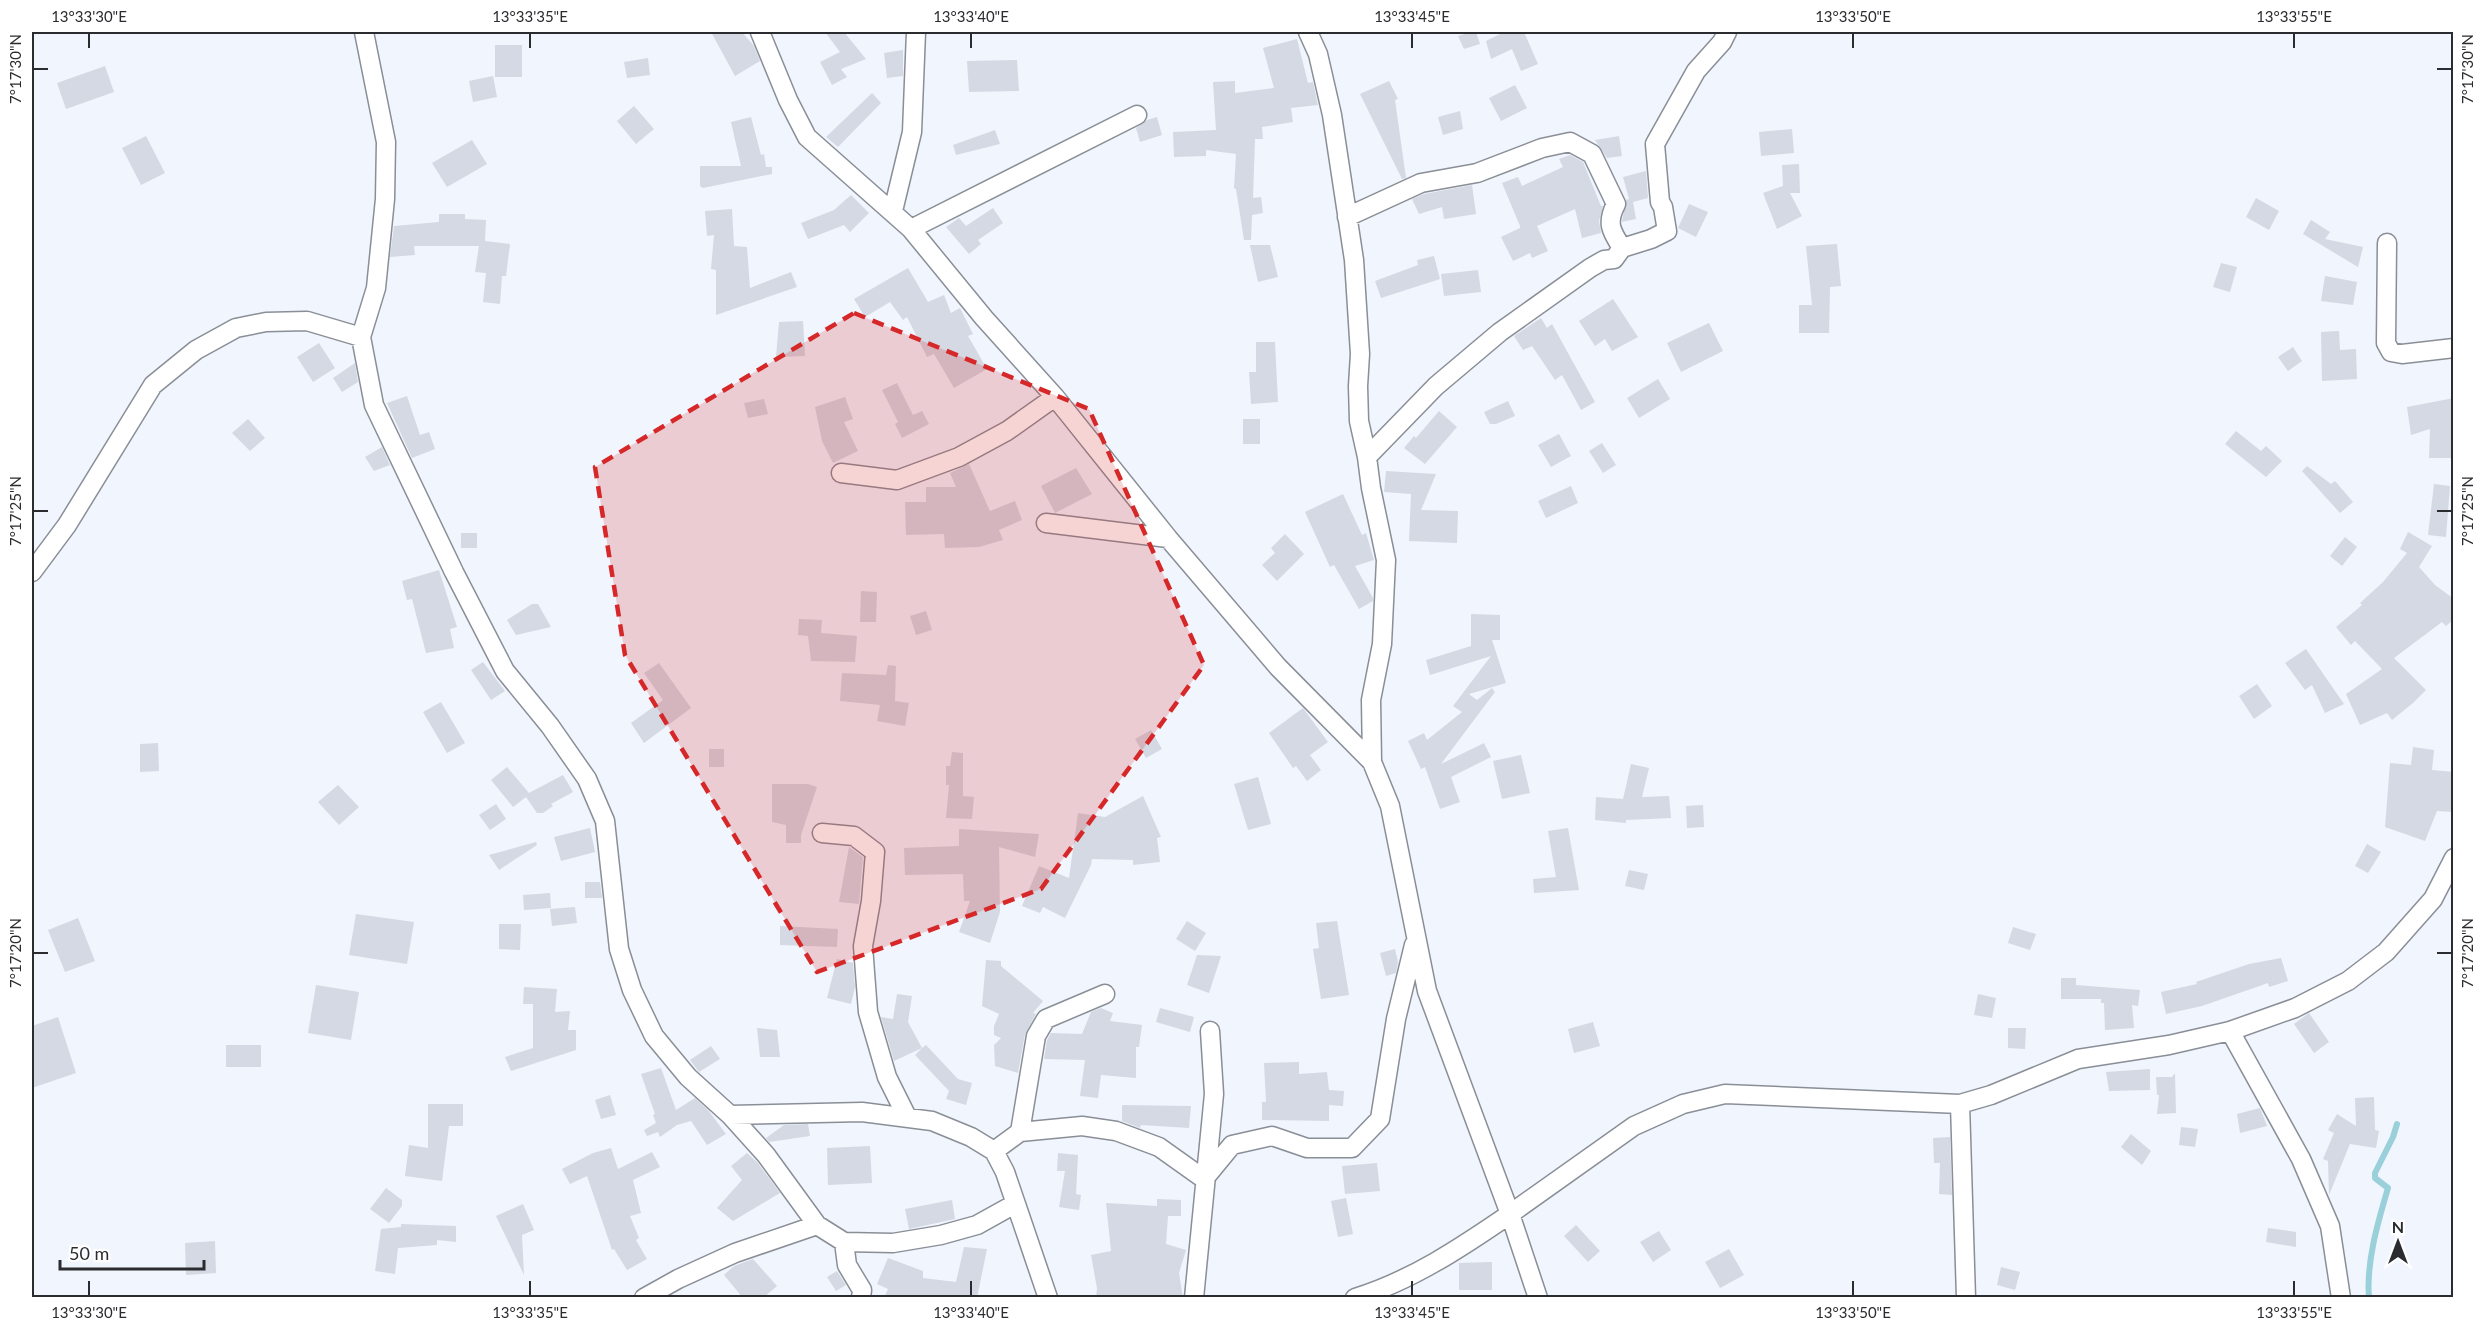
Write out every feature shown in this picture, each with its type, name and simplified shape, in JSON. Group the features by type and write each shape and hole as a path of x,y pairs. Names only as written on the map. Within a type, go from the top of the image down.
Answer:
{"street":[{"path":"364,32 386,142 385,199 376,288 361,337 374,405 454,572 505,671 587,779 605,821 619,949 632,990 654,1036 688,1077 730,1114 766,1155 817,1225 844,1242 893,1243 941,1235 977,1225 1015,1204"},
{"path":"760,32 788,100 807,137 911,229 984,318 1055,398 1168,538 1278,667 1372,762"},
{"path":"893,211 912,132 916,32"},
{"path":"1308,32 1318,54 1332,115 1354,260 1360,354 1359,421 1368,457 1371,488 1386,560 1382,644 1371,700 1372,762 1390,806 1415,941 1427,990 1510,1214 1538,1298"},
{"path":"1368,457 1436,386 1500,332 1590,268 1604,260 1614,259 1622,248 1651,239 1667,231 1664,207 1660,202 1654,144 1696,71 1722,42 1727,32"},
{"path":"911,229 1137,115"},
{"path":"1347,217 1421,183 1477,173 1542,148 1570,142 1592,154 1616,204 1610,217 1610,231 1622,248"},
{"path":"2387,243 2386,343 2391,352 2402,354 2454,348"},
{"path":"32,572 67,525 153,385 196,350 236,328 266,322 307,321 361,337"},
{"path":"841,473 897,480 958,457 1007,431 1055,398"},
{"path":"1046,523 1168,538"},
{"path":"822,833 854,836 875,852 871,901 863,946 868,1012 887,1077 907,1117"},
{"path":"1363,1297 1391,1285 1464,1245 1634,1126 1683,1104 1725,1094 1960,1104 1990,1095 2078,1059 2169,1045 2230,1031 2295,1008 2348,981 2386,952 2433,899 2454,858"},
{"path":"1204,1179 1232,1145 1272,1136 1308,1148 1352,1148 1380,1119 1396,1018 1415,941"},
{"path":"1020,1132 1036,1036 1046,1019 1105,994"},
{"path":"1194,1298 1214,1094 1210,1031"},
{"path":"2230,1031 2301,1159 2330,1226 2342,1298"},
{"path":"1960,1104 1966,1298"},
{"path":"730,1114 862,1112 932,1121 971,1137 994,1151 1005,1172 1048,1298"},
{"path":"994,1151 1020,1132 1082,1126 1116,1131 1159,1147 1204,1179"},
{"path":"644,1298 735,1252 817,1225"},
{"path":"844,1242 847,1265 862,1290 861,1298"}],"highlighted area":[{"path":"854,313 1089,409 1204,665 1041,889 817,972 625,655 595,467"}],"building":[{"path":"711,32 742,32 754,46 760,61 735,76"},
{"path":"825,32 844,32 866,59 841,69 847,77 832,85 820,62 840,52"},
{"path":"1476,32 1480,44 1464,49 1458,36"},
{"path":"1504,32 1524,32 1538,64 1521,71 1512,49 1491,59 1486,41"},
{"path":"1297,39 1308,83 1313,82 1318,105 1291,108 1293,122 1262,127 1263,139 1255,139 1253,198 1261,197 1263,213 1252,215 1251,240 1244,240 1234,188 1236,154 1206,150 1206,156 1174,157 1173,132 1216,130 1213,82 1235,81 1235,93 1274,88 1263,48"},
{"path":"495,45 522,45 522,77 495,77"},
{"path":"903,50 903,76 887,78 884,53"},
{"path":"648,58 650,75 627,78 624,62"},
{"path":"1017,60 1019,91 969,92 967,61"},
{"path":"105,66 114,92 66,109 57,83"},
{"path":"493,76 497,97 473,102 469,81"},
{"path":"1389,81 1398,99 1395,100 1406,178 1402,179 1360,94"},
{"path":"1515,85 1527,108 1501,121 1489,98"},
{"path":"872,93 881,103 838,147 826,137"},
{"path":"634,106 654,129 636,144 617,121"},
{"path":"1460,111 1463,129 1443,135 1438,117"},
{"path":"751,117 761,155 764,154 766,167 772,167 772,174 703,188 700,186 700,166 741,166 731,122"},
{"path":"1157,117 1162,135 1140,142 1136,128 1147,120"},
{"path":"1792,129 1794,153 1761,156 1759,132"},
{"path":"995,130 1000,144 956,155 953,145"},
{"path":"146,136 165,173 141,185 122,148"},
{"path":"1619,136 1622,156 1607,158 1595,140"},
{"path":"472,140 487,164 447,187 432,163"},
{"path":"1570,155 1583,162 1601,206 1603,206 1599,221 1601,233 1582,238 1575,209 1537,226 1548,251 1532,258 1530,253 1513,261 1501,237 1520,226 1502,183 1518,177 1522,186 1563,167 1559,159"},
{"path":"1799,164 1800,193 1790,193 1802,216 1777,229 1763,193 1783,186 1782,165"},
{"path":"1646,171 1648,198 1633,202 1636,219 1622,222 1626,200 1629,199 1623,177"},
{"path":"1472,185 1476,214 1444,219 1442,207 1419,214 1412,199 1424,194"},
{"path":"851,195 869,213 850,232 844,225 808,239 801,223 834,210"},
{"path":"2256,198 2279,211 2269,230 2246,217"},
{"path":"1689,204 1708,212 1696,237 1678,228"},
{"path":"993,208 1003,223 978,240 981,244 969,254 946,227 959,218 966,226"},
{"path":"732,209 734,246 747,247 750,288 791,272 797,287 716,315 716,270 711,269 714,235 707,236 705,211"},
{"path":"439,214 465,214 465,219 486,220 485,241 510,244 506,276 502,276 500,304 483,302 486,273 475,272 479,246 414,246 415,255 390,257 394,226 439,222"},
{"path":"2311,220 2330,232 2325,239 2363,247 2358,267 2303,234"},
{"path":"1837,244 1841,286 1830,287 1829,333 1799,333 1799,305 1812,305 1806,246"},
{"path":"1250,245 1270,245 1278,277 1258,282"},
{"path":"1434,256 1440,279 1381,298 1375,281 1418,265 1417,260"},
{"path":"2221,263 2237,267 2230,292 2213,287"},
{"path":"908,268 928,302 944,295 951,313 960,308 973,334 968,336 987,369 954,388 934,354 927,357 907,317 903,320 890,302 865,317 854,299"},
{"path":"1478,270 1481,292 1444,296 1441,274"},
{"path":"2325,276 2357,282 2353,305 2321,301"},
{"path":"1613,299 1638,337 1612,351 1605,339 1595,346 1579,321"},
{"path":"1541,318 1547,328 1552,324 1595,402 1581,410 1562,375 1555,380 1532,346 1523,350 1514,336"},
{"path":"803,321 805,356 776,357 779,322"},
{"path":"1709,323 1723,351 1681,372 1667,343"},
{"path":"2339,331 2340,350 2356,349 2357,379 2322,381 2321,332"},
{"path":"1256,342 1275,342 1278,402 1251,404 1249,372 1256,372"},
{"path":"319,343 335,368 313,382 297,357"},
{"path":"2293,347 2302,361 2288,371 2278,357"},
{"path":"355,363 358,382 342,392 333,378"},
{"path":"1658,379 1670,399 1639,418 1627,398"},
{"path":"897,383 913,415 922,411 929,424 902,438 895,424 898,422 882,390"},
{"path":"407,396 420,435 429,432 435,449 412,458 387,403"},
{"path":"845,397 853,419 844,422 858,451 833,463 822,441 815,407"},
{"path":"2454,398 2454,458 2429,458 2430,429 2411,435 2407,407"},
{"path":"764,399 768,414 748,418 744,403"},
{"path":"1508,401 1515,416 1496,424 1490,424 1484,412"},
{"path":"1439,411 1457,427 1425,464 1404,448 1414,436 1416,438"},
{"path":"248,419 265,438 250,451 232,433"},
{"path":"1243,419 1260,419 1260,444 1243,444"},
{"path":"2236,431 2261,451 2266,446 2282,461 2266,477 2225,444"},
{"path":"1559,434 1571,456 1551,467 1538,445"},
{"path":"1602,443 1616,465 1603,473 1589,451"},
{"path":"382,447 390,465 374,471 365,457"},
{"path":"969,464 990,511 1015,501 1022,520 999,530 1003,540 979,547 945,548 944,534 906,535 905,502 926,502 926,487 956,487 950,473"},
{"path":"2307,466 2331,484 2335,481 2353,502 2340,513 2302,471"},
{"path":"1076,468 1092,494 1055,513 1041,486"},
{"path":"1386,471 1436,474 1421,510 1458,511 1457,543 1409,541 1411,494 1384,492"},
{"path":"2434,484 2450,486 2446,537 2428,535"},
{"path":"1571,486 1578,503 1546,518 1538,501"},
{"path":"1343,494 1362,535 1366,533 1374,560 1355,566 1373,598 1373,601 1359,609 1334,565 1330,567 1305,512"},
{"path":"2408,532 2432,546 2419,567 2435,585 2454,599 2454,619 2446,626 2442,622 2394,658 2426,690 2392,720 2387,713 2360,725 2346,694 2382,669 2355,641 2351,645 2336,627 2362,605 2360,603 2383,582 2407,553 2400,549"},
{"path":"461,533 477,533 477,548 461,548"},
{"path":"1285,534 1304,554 1277,581 1262,565 1275,553 1271,548"},
{"path":"2345,537 2357,547 2342,566 2330,556"},
{"path":"439,570 457,627 450,629 454,648 426,653 412,599 407,600 402,581"},
{"path":"861,591 877,592 876,622 860,622"},
{"path":"532,604 538,604 551,627 516,635 507,620"},
{"path":"926,611 932,630 916,635 910,616"},
{"path":"1471,614 1500,615 1500,640 1492,640 1506,683 1469,694 1477,700 1492,688 1495,692 1441,764 1484,743 1491,757 1451,777 1460,802 1440,809 1425,767 1421,769 1408,741 1424,733 1427,740 1462,712 1453,706 1491,656 1430,675 1426,660 1471,646"},
{"path":"799,619 822,620 821,633 857,636 855,662 811,661 808,636 798,635"},
{"path":"2306,649 2344,704 2325,713 2312,685 2305,690 2285,663"},
{"path":"483,662 505,691 491,700 471,670"},
{"path":"659,663 691,708 644,743 631,723 663,700 644,673"},
{"path":"888,665 896,666 895,701 909,703 905,726 877,721 880,705 840,701 842,673 886,675"},
{"path":"2257,684 2272,706 2254,719 2239,696"},
{"path":"441,702 465,743 447,753 423,712"},
{"path":"1303,708 1328,742 1310,755 1321,770 1307,781 1296,766 1293,768 1269,733"},
{"path":"1151,730 1162,749 1146,758 1135,739"},
{"path":"158,743 159,771 140,772 140,744"},
{"path":"2413,747 2434,750 2432,770 2454,772 2454,812 2437,811 2425,841 2385,827 2390,763 2411,765"},
{"path":"709,749 724,749 724,767 709,767"},
{"path":"952,752 963,753 963,796 974,797 972,819 946,818 949,785 946,785 946,766 950,766"},
{"path":"1521,755 1530,793 1502,799 1493,761"},
{"path":"1631,764 1649,768 1642,797 1669,796 1671,818 1626,820 1626,823 1595,820 1596,797 1623,799"},
{"path":"507,767 529,793 563,775 573,792 551,804 553,806 543,813 537,813 526,797 513,807 491,780"},
{"path":"1258,777 1271,824 1248,830 1234,784"},
{"path":"772,784 808,784 817,787 801,835 801,843 786,843 786,825 772,822"},
{"path":"338,785 359,807 339,825 318,802"},
{"path":"1143,796 1161,837 1157,838 1160,862 1133,865 1133,860 1092,859 1065,918 1043,907 1040,913 1022,906 1039,866 1069,878 1078,813 1105,817"},
{"path":"496,804 506,819 490,830 479,815"},
{"path":"1703,805 1704,827 1687,828 1686,806"},
{"path":"590,828 595,852 561,861 554,837"},
{"path":"1568,828 1579,890 1534,893 1533,879 1556,877 1548,831"},
{"path":"959,829 1039,834 1035,857 999,847 1000,912 990,943 959,932 970,901 964,901 963,874 905,875 904,848 959,846"},
{"path":"536,842 537,845 499,870 489,855"},
{"path":"2367,844 2381,852 2368,873 2355,866"},
{"path":"849,847 863,857 859,904 839,902"},
{"path":"1629,870 1648,874 1644,890 1625,886"},
{"path":"585,882 600,882 602,898 585,898"},
{"path":"550,893 551,908 524,910 523,895"},
{"path":"575,907 577,923 552,926 550,909"},
{"path":"356,914 414,922 407,964 349,955"},
{"path":"78,918 95,961 65,972 48,930"},
{"path":"1187,921 1206,933 1195,951 1176,939"},
{"path":"1337,921 1349,995 1321,999 1313,949 1319,948 1316,923"},
{"path":"499,924 521,924 520,950 499,949"},
{"path":"780,926 838,929 837,947 780,945"},
{"path":"2013,927 2036,934 2030,950 2008,943"},
{"path":"1395,949 1398,962 1396,973 1386,976 1380,953"},
{"path":"1197,955 1221,956 1209,993 1187,985"},
{"path":"2281,958 2288,981 2269,987 2268,983 2202,1006 2166,1014 2161,992 2197,984 2196,982 2249,964"},
{"path":"837,959 853,963 855,987 851,1004 827,998"},
{"path":"986,960 1001,961 1001,966 1043,1001 1033,1013 1036,1014 1025,1034 1018,1073 995,1066 994,1045 1001,1038 994,1035 994,1026 999,1014 982,1006"},
{"path":"2061,978 2076,978 2076,985 2140,990 2138,1006 2132,1005 2134,1028 2105,1030 2104,1003 2101,1003 2101,999 2061,999"},
{"path":"316,985 359,992 351,1040 308,1033"},
{"path":"524,987 557,989 555,1012 570,1011 568,1030 576,1030 576,1050 511,1071 505,1057 533,1048 533,1004 523,1004"},
{"path":"897,994 912,996 908,1022 922,1048 894,1061 881,1017 893,1019"},
{"path":"1978,994 1996,998 1992,1018 1974,1015"},
{"path":"1101,1008 1113,1013 1110,1021 1142,1025 1139,1047 1136,1047 1136,1078 1101,1075 1098,1098 1080,1096 1085,1060 1044,1059 1047,1040 1051,1033 1082,1034 1091,1012"},
{"path":"1160,1008 1194,1017 1190,1032 1156,1022"},
{"path":"2309,1013 2329,1042 2314,1053 2294,1024"},
{"path":"58,1017 76,1073 32,1088 32,1026"},
{"path":"1593,1022 1600,1046 1574,1053 1568,1029"},
{"path":"757,1028 777,1030 780,1057 760,1057"},
{"path":"2008,1028 2026,1028 2025,1049 2008,1048"},
{"path":"226,1045 261,1045 261,1067 226,1067"},
{"path":"926,1045 958,1079 972,1083 966,1105 946,1099 949,1091 915,1055"},
{"path":"711,1046 720,1059 699,1072 690,1060"},
{"path":"1299,1062 1299,1074 1327,1072 1329,1090 1344,1091 1343,1106 1329,1105 1329,1121 1262,1120 1262,1102 1266,1102 1264,1063"},
{"path":"661,1068 676,1110 695,1098 708,1110 726,1134 707,1145 691,1121 677,1125 660,1137 658,1132 647,1136 644,1130 656,1123 641,1074"},
{"path":"2150,1069 2150,1090 2109,1091 2106,1072"},
{"path":"2175,1073 2176,1113 2157,1114 2159,1095 2157,1095 2156,1077 2172,1077"},
{"path":"610,1095 616,1115 601,1119 595,1100"},
{"path":"2374,1097 2375,1130 2379,1131 2376,1148 2350,1144 2329,1195 2328,1161 2323,1159 2334,1133 2328,1130 2337,1114 2356,1126 2355,1098"},
{"path":"428,1104 463,1104 463,1126 449,1126 442,1181 405,1176 409,1145 428,1148"},
{"path":"1122,1105 1191,1106 1189,1128 1141,1125 1140,1128 1122,1121"},
{"path":"2260,1108 2267,1126 2240,1133 2237,1114"},
{"path":"808,1124 810,1136 769,1142 766,1138 784,1125"},
{"path":"2181,1127 2198,1129 2195,1147 2179,1145"},
{"path":"2131,1134 2151,1151 2142,1165 2121,1147"},
{"path":"1950,1137 1952,1195 1939,1194 1940,1163 1934,1163 1933,1138"},
{"path":"870,1146 872,1183 828,1185 827,1148"},
{"path":"611,1148 618,1169 652,1152 660,1167 633,1180 641,1213 630,1216 639,1238 636,1240 647,1259 627,1270 614,1249 612,1250 587,1176 570,1184 562,1169 593,1153"},
{"path":"747,1153 757,1162 780,1193 733,1221 717,1208 742,1180 731,1166"},
{"path":"1058,1153 1078,1155 1076,1194 1081,1195 1079,1210 1059,1207 1065,1171 1057,1171"},
{"path":"1377,1163 1380,1191 1345,1194 1342,1166"},
{"path":"386,1188 402,1200 402,1206 389,1223 370,1209"},
{"path":"1346,1198 1353,1234 1338,1237 1331,1201"},
{"path":"1157,1199 1181,1200 1181,1216 1168,1216 1166,1244 1186,1250 1179,1273 1183,1298 1096,1298 1097,1288 1091,1255 1111,1251 1106,1203 1157,1206"},
{"path":"952,1200 955,1219 909,1229 905,1209"},
{"path":"523,1204 534,1230 522,1235 524,1275 496,1216"},
{"path":"401,1224 456,1226 456,1242 437,1240 437,1245 398,1248 395,1274 375,1271 381,1229 401,1227"},
{"path":"1576,1225 1600,1251 1588,1262 1564,1236"},
{"path":"2268,1228 2296,1232 2296,1247 2266,1242"},
{"path":"1659,1231 1671,1250 1653,1262 1640,1242"},
{"path":"215,1241 216,1273 186,1275 185,1243"},
{"path":"964,1247 987,1249 977,1298 884,1298 888,1289 877,1284 888,1258 923,1271 923,1278 956,1282"},
{"path":"1729,1249 1744,1275 1720,1288 1705,1262"},
{"path":"753,1259 777,1286 763,1298 743,1298 724,1275 734,1266"},
{"path":"1492,1262 1492,1290 1459,1290 1459,1263"},
{"path":"2001,1267 2020,1272 2015,1290 1997,1285"},
{"path":"837,1271 846,1285 836,1291 827,1277"}],"waterway":[{"path":"2369,1298 2371,1256 2388,1188 2375,1178 2375,1173 2397,1124"}]}
